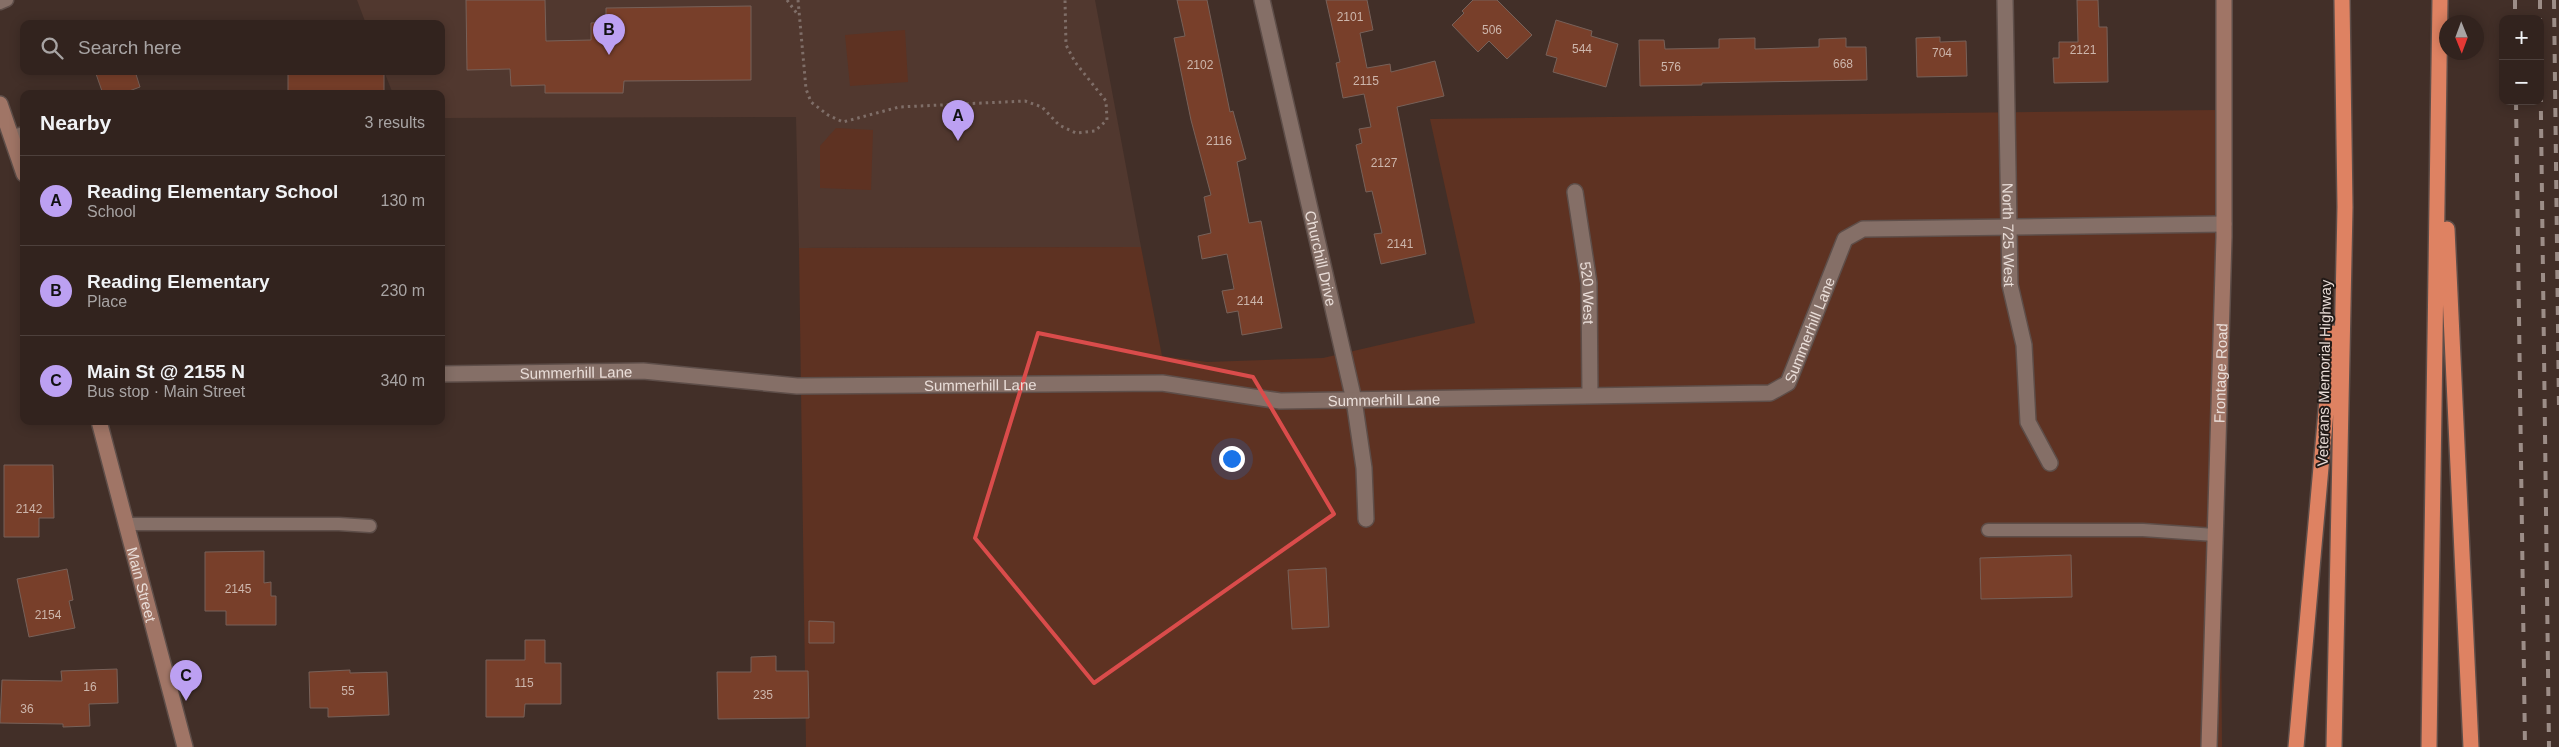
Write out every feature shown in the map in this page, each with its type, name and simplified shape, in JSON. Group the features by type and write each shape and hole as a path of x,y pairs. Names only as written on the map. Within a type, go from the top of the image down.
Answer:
{"highway":[{"name":"Veterans Memorial Highway","path":"2334,747 2345,207 2342,0"},
{"path":"2429,747 2440,0"},
{"path":"2440,90 2471,747"},
{"path":"2296,747 2345,207"}],"street":[{"name":"Churchill Drive","path":"1262,0 1354,400 1364,468 1366,519"},
{"name":"North 725 West","path":"2005,0 2010,286 2024,345 2028,422 2050,463"},
{"name":"Frontage Road","path":"2209,747 2224,224 2224,0"},
{"path":"0,104 17,135 20,152"},
{"name":"520 West","path":"1575,192 1589,283 1590,395"},
{"name":"Summerhill Lane","path":"445,374 643,371 797,386 1162,383 1280,401 1590,395 1770,394 1788,383 1845,238 1863,229 2224,224"},
{"name":"Main Street","path":"100,425 185,747"}],"lane":[{"path":"0,4 7,0"},
{"path":"126,524 339,524 370,526"},
{"path":"1988,530 2143,530 2215,535"}],"path":[{"path":"787,0 799,15"},
{"path":"798,0 806,89 811,102 828,115 843,122 899,107 1025,101 1042,107 1059,124 1076,133 1095,131 1108,120 1106,101 1074,62 1066,45 1066,0"}],"highlighted area":[{"path":"1038,333 1253,377 1334,514 1094,683 975,538"}],"shaded area":[{"path":"357,0 1095,0 1141,247 799,248 796,117 445,118 445,90 391,90 386,75 445,75 445,20 364,20"},
{"path":"905,30 908,82 850,86 845,35"},
{"path":"2217,110 2222,747 806,747 799,248 1141,247 1162,356 1207,362 1323,358 1475,323 1430,119"},
{"path":"836,128 873,130 871,190 820,188 820,146"}],"building":[{"path":"466,0 545,0 546,41 591,40 591,23 606,22 606,8 751,6 751,80 624,81 623,93 545,93 545,85 511,86 510,69 467,70"},
{"path":"1177,0 1207,0 1230,112 1233,111 1246,159 1237,162 1249,223 1261,221 1282,328 1242,335 1238,311 1227,313 1222,291 1234,289 1227,254 1202,259 1198,236 1211,233 1204,197 1211,195 1191,120 1174,38 1185,36"},
{"path":"1326,0 1367,0 1373,30 1360,33 1367,68 1390,64 1391,72 1435,61 1444,96 1397,107 1426,254 1381,264 1374,234 1382,233 1372,191 1366,192 1356,145 1362,143 1359,129 1371,127 1364,94 1343,98 1336,63 1340,62"},
{"path":"1473,0 1497,0 1532,35 1507,59 1489,41 1478,52 1452,25"},
{"path":"2077,0 2098,0 2099,27 2107,27 2108,82 2054,83 2053,58 2059,58 2059,42 2078,42"},
{"path":"1556,20 1592,31 1591,36 1618,44 1606,87 1553,72 1557,58 1546,55"},
{"path":"1940,37 1940,42 1966,41 1967,76 1917,77 1916,38"},
{"path":"1755,38 1755,49 1819,47 1819,39 1846,38 1846,47 1866,47 1867,80 1640,86 1639,40 1664,40 1665,49 1719,48 1719,39"},
{"path":"96,75 136,75 140,87 132,90 102,90"},
{"path":"288,75 384,75 384,90 288,90"},
{"path":"4,465 53,465 54,518 39,518 39,537 4,537"},
{"path":"264,551 264,583 271,582 271,596 276,596 276,625 226,625 226,611 205,611 205,552"},
{"path":"2071,555 2072,597 1981,599 1980,558"},
{"path":"1326,568 1329,627 1292,629 1288,570"},
{"path":"67,569 73,600 69,601 75,628 29,637 17,579"},
{"path":"809,621 834,622 834,643 809,643"},
{"path":"525,640 545,640 545,663 561,663 561,704 525,704 524,717 486,717 486,660 525,660"},
{"path":"776,656 776,671 808,671 809,718 718,719 717,672 751,672 751,657"},
{"path":"117,669 118,703 89,704 90,726 63,727 63,724 0,723 2,680 62,681 61,671"},
{"path":"350,670 350,673 387,672 389,715 328,717 328,708 310,708 309,672"}],"railway":[{"path":"2515,0 2515,15"},
{"path":"2540,0 2540,15"},
{"path":"2554,0 2559,410"},
{"path":"2540,60 2549,747"},
{"path":"2516,105 2525,747"}],"place":[{"name":"Reading Elementary","path":"609,55"},
{"name":"Reading Elementary School","path":"958,141"},
{"name":"Main St @ 2155 N","path":"186,701"}]}
